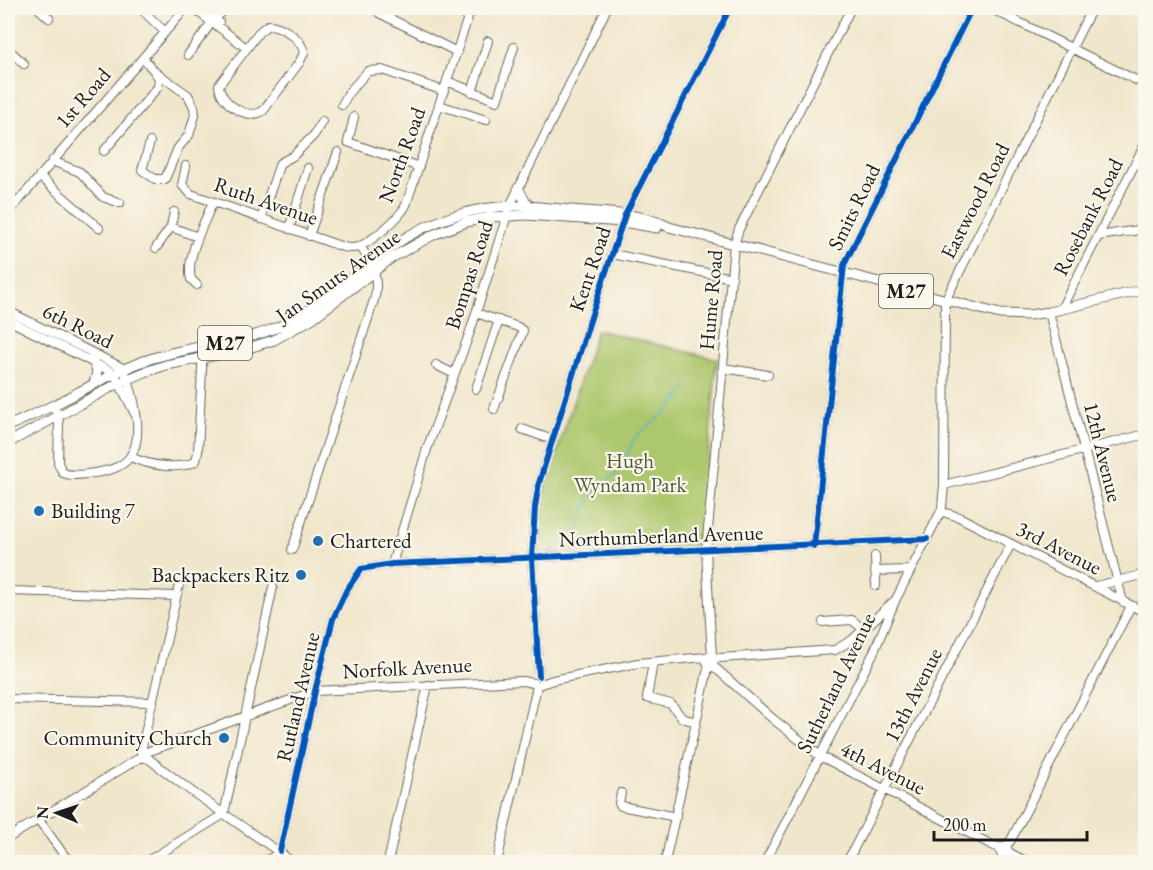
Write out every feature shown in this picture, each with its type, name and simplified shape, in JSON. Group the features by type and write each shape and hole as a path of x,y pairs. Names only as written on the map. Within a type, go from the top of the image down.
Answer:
{"main road":[{"path":"518,188 531,207"},
{"name":"Jan Smuts Avenue","path":"8,426 94,384 166,365 284,324 373,266 435,234 466,222 531,207 624,218 659,228 669,227 1000,314 1029,315 1049,312 1146,289"},
{"name":"Jan Smuts Avenue","path":"509,211 624,218"},
{"name":"Jan Smuts Avenue","path":"8,441 58,416 120,379 123,368 165,354 242,350 274,340 313,318 360,281 373,266"},
{"path":"93,361 97,370 94,384"},
{"path":"76,394 91,392 120,379"}],"street":[{"path":"38,8 49,18"},
{"path":"140,8 165,32"},
{"name":"1st Road","path":"8,213 186,8"},
{"path":"193,8 216,22 246,48"},
{"path":"205,8 216,22"},
{"path":"188,56 226,8"},
{"name":"North Road","path":"360,246 403,212 471,8"},
{"name":"Bompas Road","path":"392,564 427,449 476,313 509,211 518,188 608,8"},
{"name":"Kent Road","path":"537,681 532,558 537,495 624,218 730,8"},
{"name":"Hume Road","path":"709,661 706,550 734,245 739,229 851,8"},
{"name":"Smits Road","path":"814,546 842,274 846,259 972,8"},
{"path":"990,8 1146,85"},
{"name":"Eastwood Road","path":"945,512 945,301 1092,8"},
{"path":"379,13 457,52"},
{"path":"273,25 299,41 304,48 303,58 267,106 258,114 240,111 223,97 219,90 220,82 246,48 262,29 273,25"},
{"path":"472,92 488,41"},
{"path":"447,81 497,101 514,47"},
{"path":"8,49 24,64"},
{"path":"104,151 158,87 159,79 143,58"},
{"path":"342,105 349,92 368,71 382,70 444,91"},
{"path":"150,142 142,170 151,177 165,179 178,148 189,135 195,111 188,95 154,71"},
{"path":"439,105 486,120"},
{"path":"354,117 348,142 419,167"},
{"path":"261,219 280,163 291,158 314,135 322,121"},
{"name":"Rosebank Road","path":"1061,309 1146,142"},
{"path":"309,236 338,152"},
{"path":"52,161 80,172 103,197 120,203"},
{"name":"Ruth Avenue","path":"186,166 182,180 184,188 191,194 348,248 360,246"},
{"path":"289,229 308,168"},
{"path":"39,176 99,228"},
{"path":"197,285 191,279 190,272 198,237 213,202"},
{"path":"156,248 171,227 174,212"},
{"path":"171,227 198,237"},
{"path":"1098,236 1146,229"},
{"path":"292,550 375,297 377,282 373,266 360,246"},
{"path":"612,254 732,278"},
{"path":"360,281 371,284 375,297"},
{"name":"6th Road","path":"8,311 123,368"},
{"name":"12th Avenue","path":"1049,312 1127,604"},
{"path":"476,313 520,328 523,333 494,409"},
{"name":"6th Road","path":"8,320 93,361 120,379"},
{"path":"476,389 499,320"},
{"path":"130,457 143,462 175,466 188,465 196,461 203,352"},
{"path":"436,365 454,374"},
{"path":"723,368 768,375"},
{"path":"54,405 58,416 60,470 65,474 80,475 106,471 121,465 130,457 135,441 136,407 120,379"},
{"path":"522,429 553,440"},
{"path":"944,485 1146,434"},
{"name":"Sutherland Avenue","path":"765,862 876,648 894,601 927,539 945,512"},
{"name":"3rd Avenue","path":"945,512 1146,613"},
{"name":"Northumberland Avenue","path":"361,569 392,564 927,539"},
{"name":"13th Avenue","path":"847,862 1011,544"},
{"path":"874,556 876,586"},
{"name":"Rutland Avenue","path":"275,853 283,839 333,619 346,591 361,569"},
{"path":"875,571 910,570"},
{"path":"1096,586 1146,574"},
{"path":"180,581 145,736 144,754 275,853 290,861"},
{"path":"146,862 224,814 273,587"},
{"path":"8,591 176,597"},
{"name":"Norfolk Avenue","path":"8,838 144,754 315,691 553,680 653,662 709,661 831,651 839,649 894,601"},
{"path":"999,862 1127,604"},
{"path":"823,622 852,620 863,629"},
{"path":"665,862 709,661"},
{"name":"4th Avenue","path":"709,661 773,719 820,756 1027,862"},
{"path":"653,662 647,698 671,704 680,716 696,722"},
{"path":"497,862 537,681"},
{"path":"388,862 428,685"},
{"path":"8,699 153,702"},
{"path":"621,793 621,806 675,817"},
{"path":"38,819 69,862"}],"green space":[{"name":"Hugh Wyndam Park","path":"597,330 717,359 700,547 536,553 538,510"}],"waterway":[{"path":"575,552 575,532 592,495 619,471 635,437 669,410 688,386"}],"cycle path":[{"path":"539,676 532,558 539,483 625,215 730,8"},
{"path":"814,546 844,265 972,8"},
{"path":"280,851 333,619 346,591 361,569 392,564 927,539"}],"place":[{"name":"Building 7","path":"39,511"},
{"name":"Chartered","path":"318,541"},
{"name":"Backpackers Ritz","path":"301,575"},
{"name":"Community Church","path":"224,738"}]}
